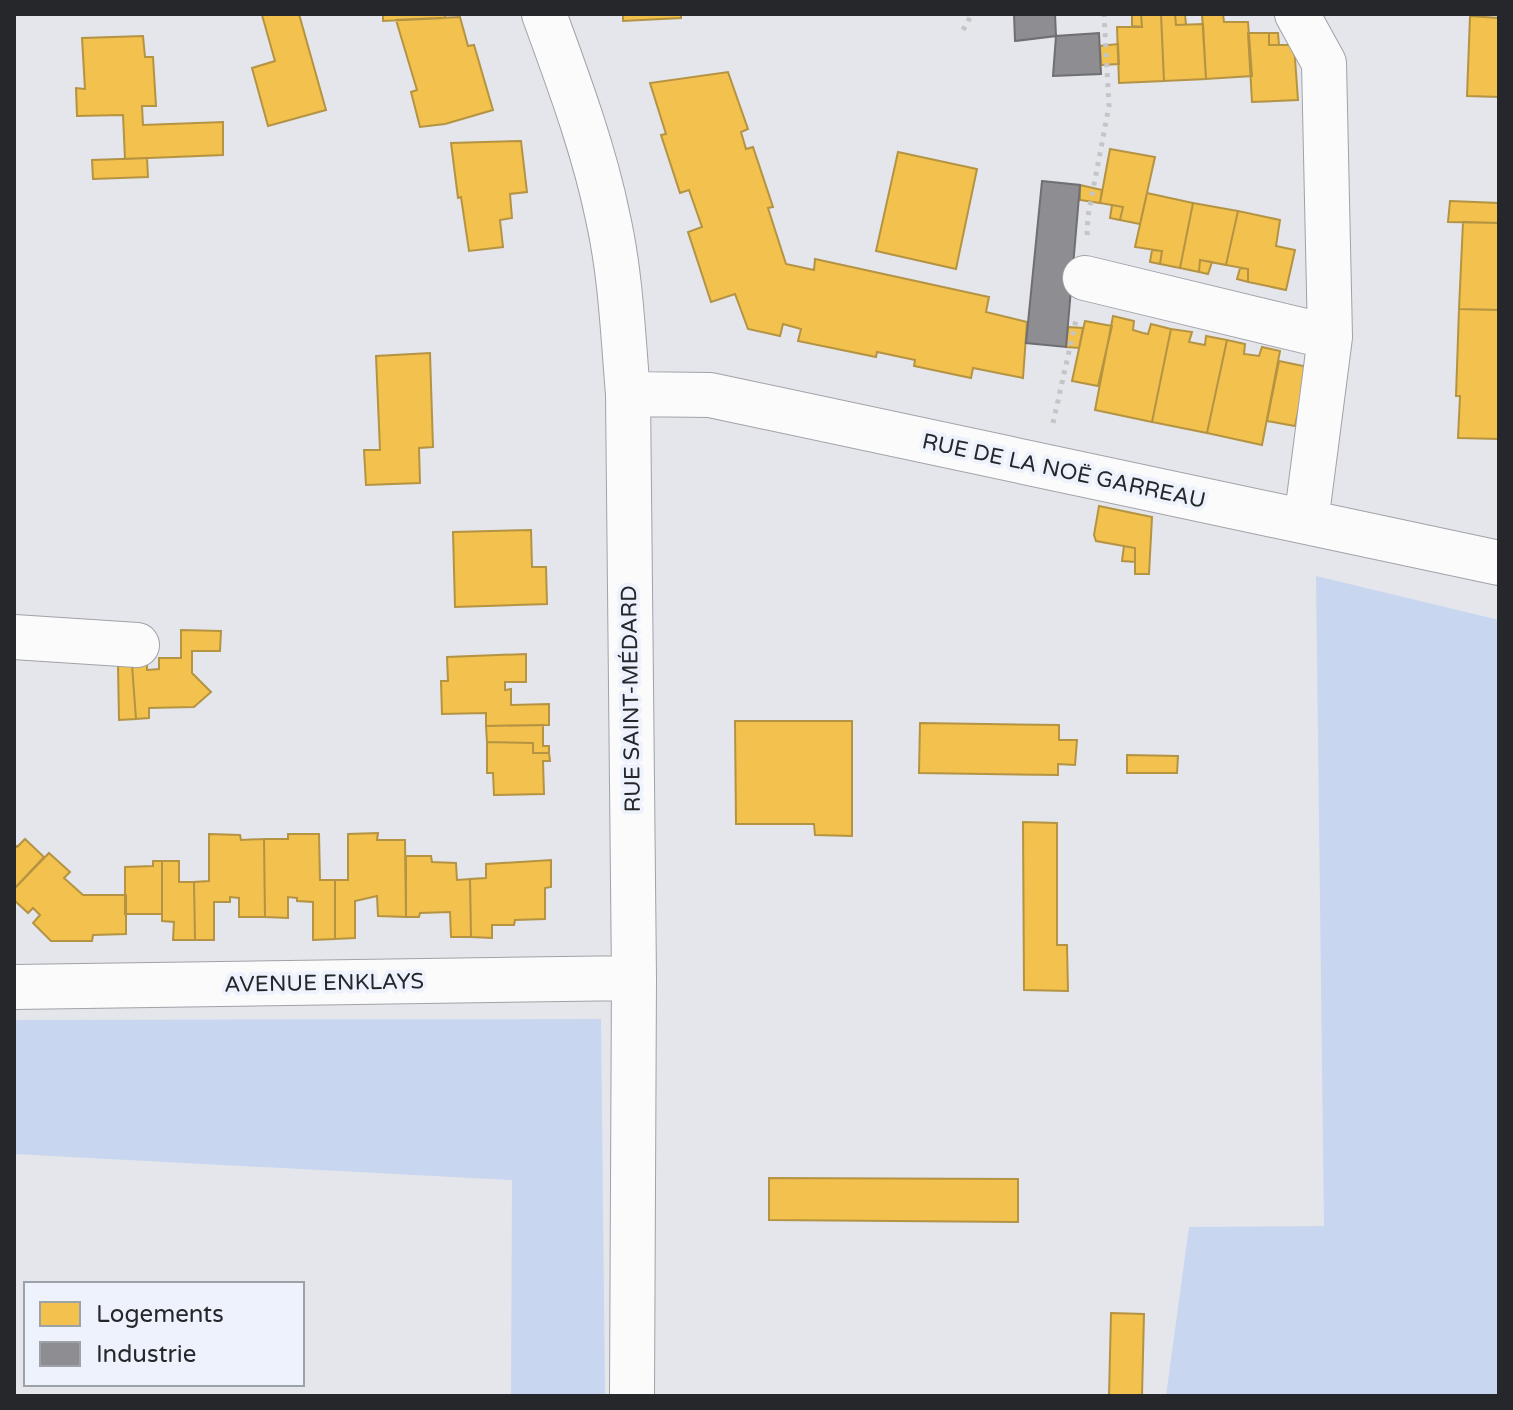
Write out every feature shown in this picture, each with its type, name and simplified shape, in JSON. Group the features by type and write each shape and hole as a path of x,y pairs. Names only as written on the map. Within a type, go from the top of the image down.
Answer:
{"street":[{"name":"RUE SAINT-MÉDARD","path":"544,14 571,89 608,218 621,303 628,394 634,978 632,1396"},
{"path":"1297,14 1324,63 1330,337 1306,522"},
{"path":"1085,278 1330,337"},
{"name":"RUE DE LA NOË GARREAU","path":"628,394 710,395 1499,563"},
{"path":"14,637 137,645"},
{"name":"AVENUE ENKLAYS","path":"14,987 634,978"}],"path":[{"path":"963,30 972,14"}],"shaded area":[{"path":"1316,576 1499,620 1499,1396 1166,1396 1189,1227 1324,1226"},
{"path":"601,1019 605,1396 511,1396 512,1180 14,1154 14,1020"}],"building: Logements":[{"path":"299,14 326,110 268,126 252,68 275,61 262,15"},
{"path":"383,14 445,14 445,18 383,21"},
{"path":"623,14 681,14 681,18 623,21"},
{"path":"1132,14 1141,14 1142,27 1132,26"},
{"path":"1141,14 1161,14 1164,81 1119,83 1117,27 1142,27"},
{"path":"1161,14 1175,14 1176,25 1203,24 1206,79 1164,81"},
{"path":"1175,14 1185,14 1186,25 1176,25"},
{"path":"1202,14 1223,14 1224,22 1248,22 1252,76 1206,79"},
{"path":"1470,16 1499,18 1499,97 1467,96"},
{"path":"460,17 468,46 474,45 493,110 445,124 420,127 411,92 417,90 396,20"},
{"path":"1248,33 1269,33 1269,45 1294,45 1298,100 1252,102"},
{"path":"1269,33 1278,33 1279,45 1269,45"},
{"path":"143,36 145,57 153,57 156,106 142,106 143,125 223,122 223,155 125,159 123,115 77,116 76,88 85,89 82,38"},
{"path":"1118,44 1119,64 1101,65 1100,46"},
{"path":"728,72 748,129 741,132 746,149 753,147 773,207 768,208 786,264 814,270 815,259 989,297 986,312 1027,322 1023,378 973,368 971,378 914,366 915,360 877,352 876,357 798,341 801,329 783,324 780,336 748,329 735,294 711,302 688,232 702,227 689,190 680,193 661,135 666,134 650,83"},
{"path":"521,141 527,192 510,194 512,218 500,220 503,247 469,251 451,143"},
{"path":"1110,149 1155,157 1140,224 1120,220 1123,207 1100,203"},
{"path":"898,152 977,169 956,269 876,251"},
{"path":"147,158 148,177 93,179 92,160"},
{"path":"1080,185 1102,190 1100,203 1080,200"},
{"path":"1147,193 1193,203 1180,268 1160,264 1162,251 1135,247"},
{"path":"1450,201 1499,203 1499,223 1448,222"},
{"path":"1193,203 1238,211 1226,265 1200,260 1199,272 1180,268"},
{"path":"1112,205 1123,207 1120,220 1110,218"},
{"path":"1238,211 1280,220 1276,246 1295,250 1286,290 1248,282 1248,269 1226,265"},
{"path":"1463,222 1499,223 1499,310 1459,309"},
{"path":"1152,250 1162,251 1160,264 1150,262"},
{"path":"1200,260 1212,262 1208,274 1199,272"},
{"path":"1240,268 1248,269 1248,282 1237,279"},
{"path":"1459,309 1499,310 1499,439 1458,438"},
{"path":"1113,316 1134,321 1133,330 1143,333 1148,334 1151,324 1171,329 1152,422 1095,410"},
{"path":"1085,321 1112,326 1098,386 1072,381"},
{"path":"1068,327 1083,328 1079,348 1066,347"},
{"path":"1171,329 1192,332 1189,342 1205,345 1206,336 1227,340 1207,433 1152,422"},
{"path":"1227,340 1245,344 1244,354 1259,356 1262,347 1280,351 1262,445 1207,433"},
{"path":"430,353 433,447 419,448 420,483 366,485 364,450 380,450 376,356"},
{"path":"1279,361 1308,367 1295,426 1267,421"},
{"path":"1099,506 1152,517 1149,574 1135,574 1135,548 1096,541 1094,535"},
{"path":"531,530 532,567 546,567 547,604 455,607 453,532"},
{"path":"1124,546 1135,548 1135,562 1122,561"},
{"path":"181,630 221,631 220,651 192,651 192,673 211,692 194,707 149,708 149,718 136,719 132,665 147,665 147,670 159,669 159,658 181,658"},
{"path":"526,654 526,682 505,682 505,690 511,689 511,705 549,704 549,725 486,726 486,713 442,714 441,681 448,681 447,657"},
{"path":"132,665 136,719 119,720 118,666"},
{"path":"735,721 852,721 852,836 815,835 814,824 736,824"},
{"path":"920,723 1059,725 1059,740 1077,740 1075,765 1058,764 1058,775 919,773"},
{"path":"543,725 543,746 549,746 549,753 533,753 533,743 487,742 486,726"},
{"path":"487,742 533,743 533,753 549,753 550,761 543,761 544,794 494,795 493,773 487,773"},
{"path":"1127,755 1178,756 1177,773 1127,773"},
{"path":"1023,822 1057,823 1057,945 1067,945 1068,991 1024,990"},
{"path":"378,833 377,840 405,840 406,917 378,916 377,896 355,901 355,938 335,939 335,880 348,880 348,834"},
{"path":"209,834 240,835 241,840 264,839 265,917 239,917 239,898 230,897 230,902 214,902 214,940 195,940 194,882 209,881"},
{"path":"288,834 319,834 320,880 335,880 335,939 313,940 313,902 288,897 288,918 265,917 264,839 288,839"},
{"path":"25,839 44,857 14,889 14,844 17,847"},
{"path":"49,853 70,872 64,878 83,895 126,895 126,934 93,935 92,941 51,941 33,923 40,915 33,908 28,913 14,900 14,889"},
{"path":"406,856 431,856 432,862 456,863 457,880 470,879 471,937 451,937 450,912 406,917"},
{"path":"551,860 551,887 545,888 545,919 515,920 514,925 492,925 492,938 471,937 470,879 486,878 486,864"},
{"path":"153,861 162,861 162,914 125,914 125,867 153,866"},
{"path":"162,861 179,861 179,882 194,882 195,940 173,940 174,922 162,921"},
{"path":"769,1178 1018,1179 1018,1222 769,1220"},
{"path":"1111,1313 1144,1314 1142,1396 1109,1396"}],"building: Industrie":[{"path":"1014,14 1055,14 1056,36 1015,41"},
{"path":"1099,33 1101,74 1053,76 1056,36"},
{"path":"1042,181 1080,185 1066,347 1026,343"}]}
